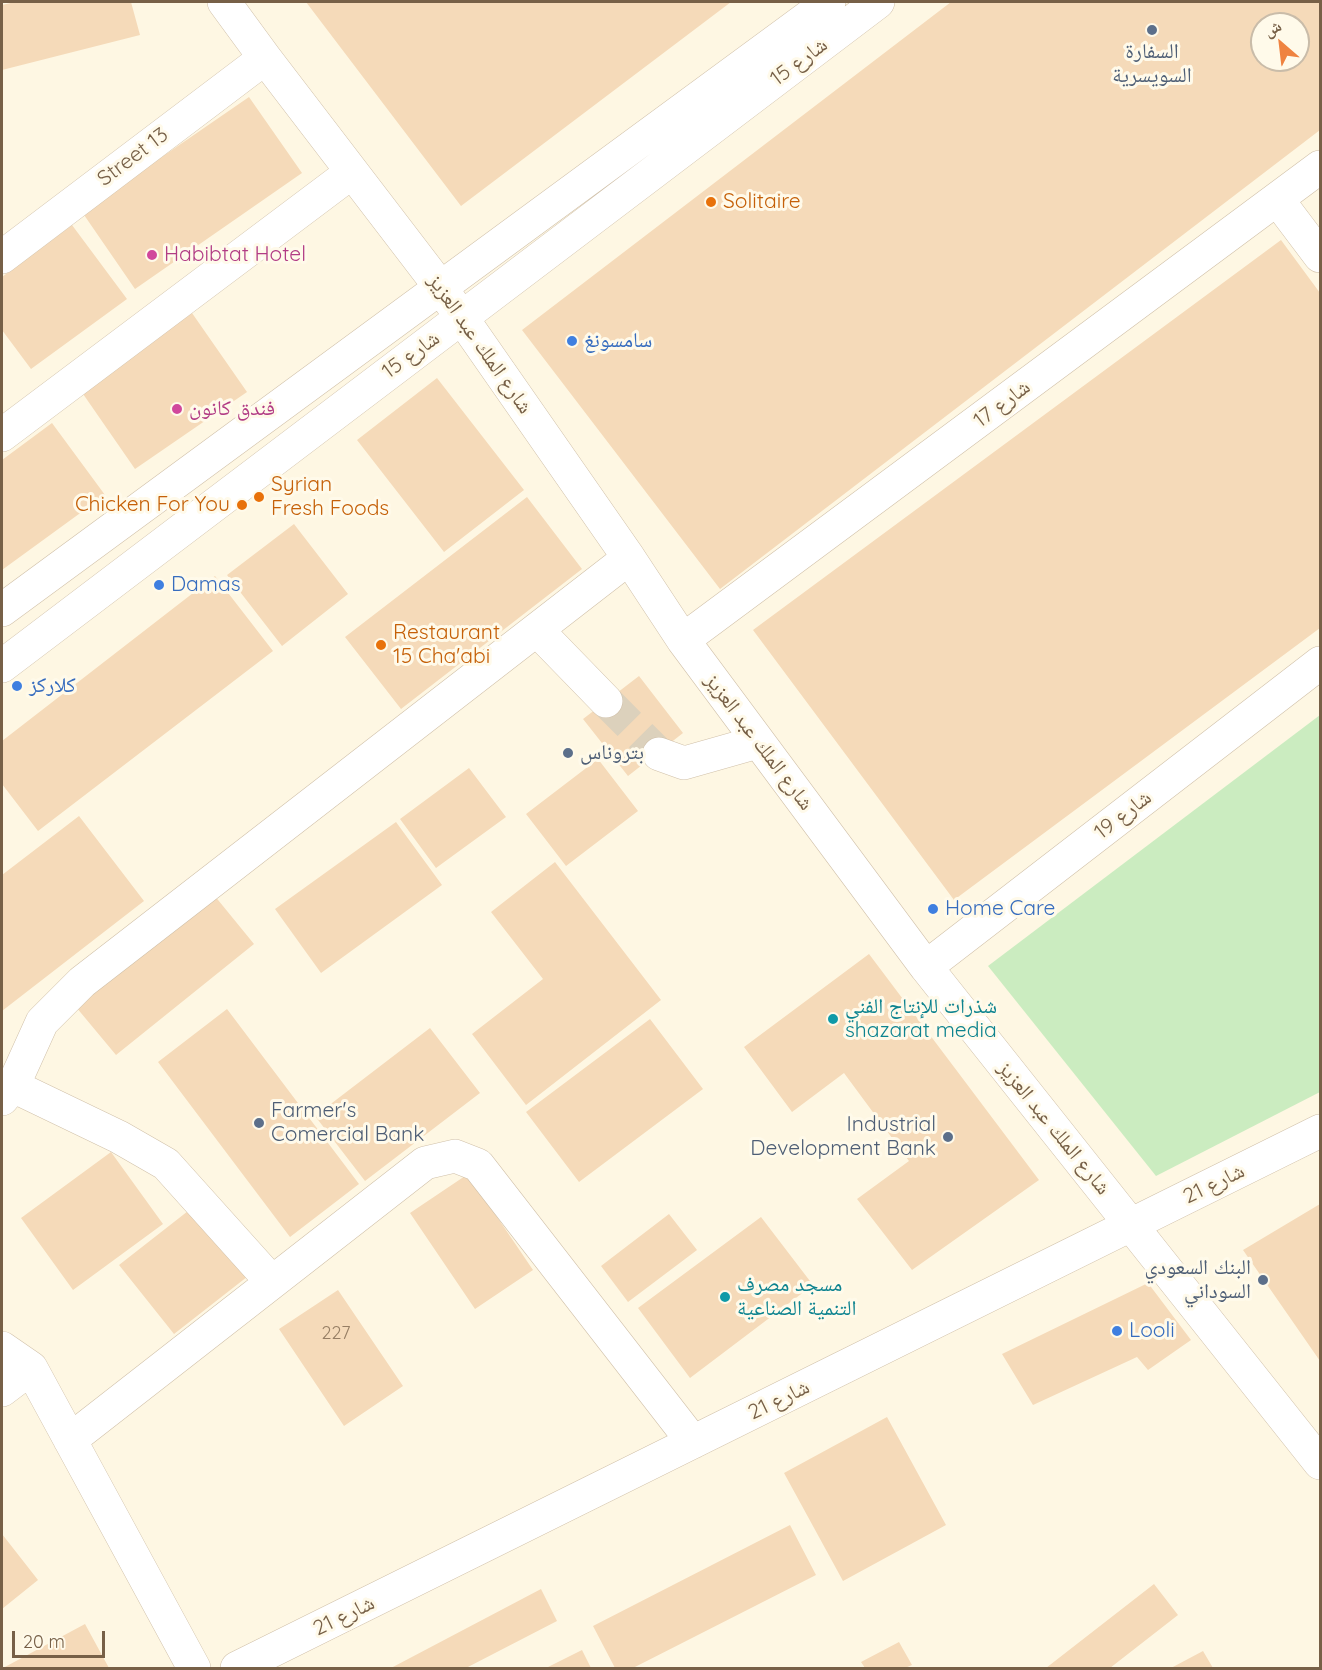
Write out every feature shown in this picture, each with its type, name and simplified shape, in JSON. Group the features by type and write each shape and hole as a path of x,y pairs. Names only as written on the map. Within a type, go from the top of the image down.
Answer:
{"street":[{"name":"شارع الملك عبد العزيز","path":"224,2 463,318 683,640 926,967 1320,1463"},
{"name":"شارع 15","path":"2,610 830,2"},
{"name":"شارع 15","path":"2,666 375,381 463,318 878,2"},
{"name":"Street 13","path":"2,257 265,58"},
{"name":"شارع 17","path":"683,640 1320,167"},
{"path":"2,435 352,172"},
{"path":"1277,199 1320,256"},
{"path":"272,1282 166,1164 119,1137 7,1093 42,1022 82,982 629,558"},
{"path":"537,630 606,700"},
{"name":"شارع 19","path":"926,967 1320,663"},
{"path":"659,754 684,762 758,742"},
{"name":"شارع 21","path":"237,1668 1320,1131"},
{"path":"70,1440 425,1163 455,1156 478,1165 693,1442"},
{"path":"2,1348 31,1368 194,1668"},
{"path":"2,1390 31,1368"}],"green space":[{"path":"1320,715 1320,1092 1156,1176 988,966"}],"building":[{"path":"15,2 131,2 140,35 2,70 2,5"},
{"path":"306,2 731,2 461,206"},
{"path":"951,2 1320,2 1320,130 720,589 522,330"},
{"path":"249,97 302,173 135,289 82,212"},
{"path":"72,225 127,299 31,369 2,330 2,277"},
{"path":"1281,240 1320,293 1320,628 954,900 753,630"},
{"path":"192,313 247,392 135,469 81,391"},
{"path":"437,378 524,490 444,552 357,440"},
{"path":"52,423 105,495 2,570 2,460"},
{"path":"527,497 582,569 401,709 345,637"},
{"path":"294,524 348,594 282,646 227,575"},
{"path":"215,576 273,651 38,831 2,784 2,741"},
{"path":"639,676 683,733 628,776 583,719"},
{"path":"598,759 638,811 566,866 526,814"},
{"path":"469,768 506,817 436,868 400,819"},
{"path":"79,816 144,901 2,1011 2,875"},
{"path":"396,822 442,885 321,973 275,909"},
{"path":"555,862 661,1000 526,1105 472,1034 543,979 491,912"},
{"path":"214,895 254,944 116,1055 76,1007"},
{"name":"Industrial Development Bank","path":"869,954 1039,1180 912,1270 857,1199 909,1161 844,1073 792,1112 744,1047"},
{"name":"Farmer's Comercial Bank","path":"227,1009 359,1184 290,1237 158,1062"},
{"path":"650,1019 703,1089 579,1182 526,1112"},
{"path":"430,1028 480,1093 365,1181 315,1116"},
{"path":"111,1152 163,1224 73,1290 21,1218"},
{"path":"468,1174 533,1270 475,1309 410,1213"},
{"path":"197,1204 252,1273 174,1334 119,1265"},
{"path":"1320,1204 1320,1361 1243,1250"},
{"path":"669,1214 697,1250 628,1302 601,1266"},
{"name":"مسجد مصرف التنمية الصناعية","path":"761,1217 813,1285 690,1378 638,1308"},
{"path":"1148,1283 1191,1340 1148,1370 1137,1357 1033,1405 1002,1354"},
{"path":"338,1290 403,1386 344,1426 279,1329"},
{"path":"887,1417 946,1525 843,1581 784,1473"},
{"path":"790,1525 816,1575 633,1668 615,1668 593,1626"},
{"path":"2,1534 38,1580 2,1609"},
{"path":"1154,1584 1178,1615 1110,1668 1046,1668"},
{"path":"541,1589 557,1621 466,1668 391,1668"},
{"path":"85,1624 109,1668 3,1668"},
{"path":"899,1642 912,1665 905,1668 865,1668 861,1662"},
{"path":"582,1650 591,1668 546,1668"},
{"path":"1203,1651 1213,1668 1171,1668"}],"tunnel":[{"path":"606,701 659,754"}],"place":[{"name":"السفارة السويسرية","path":"1152,30"},
{"name":"Solitaire","path":"711,202"},
{"name":"Habibtat Hotel","path":"152,255"},
{"name":"سامسونغ","path":"572,341"},
{"name":"فندق كانون","path":"177,409"},
{"name":"Syrian Fresh Foods","path":"259,497"},
{"name":"Chicken For You","path":"242,505"},
{"name":"Damas","path":"159,585"},
{"name":"Restaurant 15 Cha'abi","path":"381,645"},
{"name":"كلاركز","path":"17,686"},
{"name":"بتروناس","path":"568,753"},
{"name":"Home Care","path":"933,909"},
{"name":"شذرات للإنتاج الفني shazarat media","path":"833,1019"},
{"name":"Farmer's Comercial Bank","path":"259,1123"},
{"name":"Industrial Development Bank","path":"948,1137"},
{"name":"البنك السعودي السوداني","path":"1263,1280"},
{"name":"مسجد مصرف التنمية الصناعية","path":"725,1297"},
{"name":"Looli","path":"1117,1331"}]}
